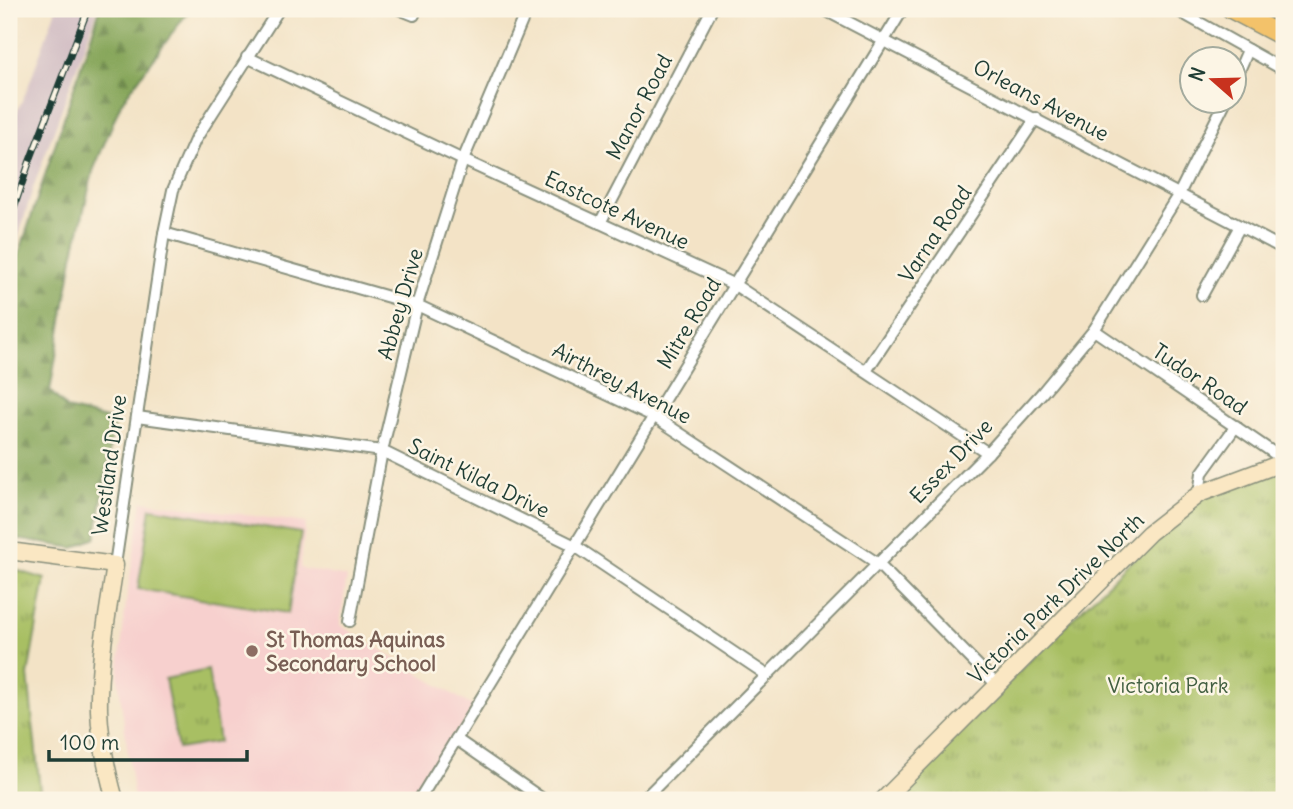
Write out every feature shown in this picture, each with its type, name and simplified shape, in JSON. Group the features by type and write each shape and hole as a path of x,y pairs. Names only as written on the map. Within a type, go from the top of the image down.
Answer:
{"main road":[{"path":"1231,9 1284,37"},
{"path":"1274,9 1284,14"}],"street":[{"name":"Westland Drive","path":"115,800 105,764 99,712 100,669 164,233 173,190 195,139 279,9"},
{"path":"399,9 414,15"},
{"name":"Abbey Drive","path":"350,621 382,451 417,305 463,160 527,9"},
{"name":"Manor Road","path":"600,223 712,9"},
{"name":"Orleans Avenue","path":"823,9 1284,249"},
{"name":"Mitre Road","path":"419,800 904,9"},
{"path":"1175,9 1241,46"},
{"path":"1248,50 1284,70"},
{"name":"Eastcote Avenue","path":"247,57 735,285 988,453"},
{"name":"Essex Drive","path":"643,800 988,453 1042,393 1094,330 1179,194 1218,116"},
{"name":"Varna Road","path":"866,371 1036,118"},
{"path":"1202,295 1240,226"},
{"name":"Airthrey Avenue","path":"164,233 417,305 655,416 877,563 997,685"},
{"name":"Tudor Road","path":"1094,330 1284,461"},
{"name":"Saint Kilda Drive","path":"137,418 382,451 575,546 766,675"},
{"path":"1199,494 1202,473 1236,426"},
{"name":"Victoria Park Drive North","path":"883,800 1149,533 1199,494 1284,461"},
{"path":"9,551 115,565"},
{"path":"456,739 544,800"}],"shaded area":[{"path":"56,9 98,9 33,188 9,269 9,128 27,90"},
{"name":"St Thomas Aquinas Secondary School","path":"142,501 306,523 300,568 347,577 340,625 474,707 416,800 134,800 118,677 126,602"}],"green space":[{"path":"100,9 190,9 121,103 93,171 73,257 50,391 67,409 114,421 96,537 74,548 9,538 9,284"},
{"name":"Victoria Park","path":"1284,462 1284,800 888,800 1199,494"},
{"path":"151,508 301,533 288,613 138,589"},
{"path":"9,568 45,579 28,675 41,800 9,800"},
{"path":"208,670 219,742 178,749 165,679"}],"railway":[{"path":"9,223 88,9"}],"place":[{"name":"St Thomas Aquinas Secondary School","path":"252,651"}]}
